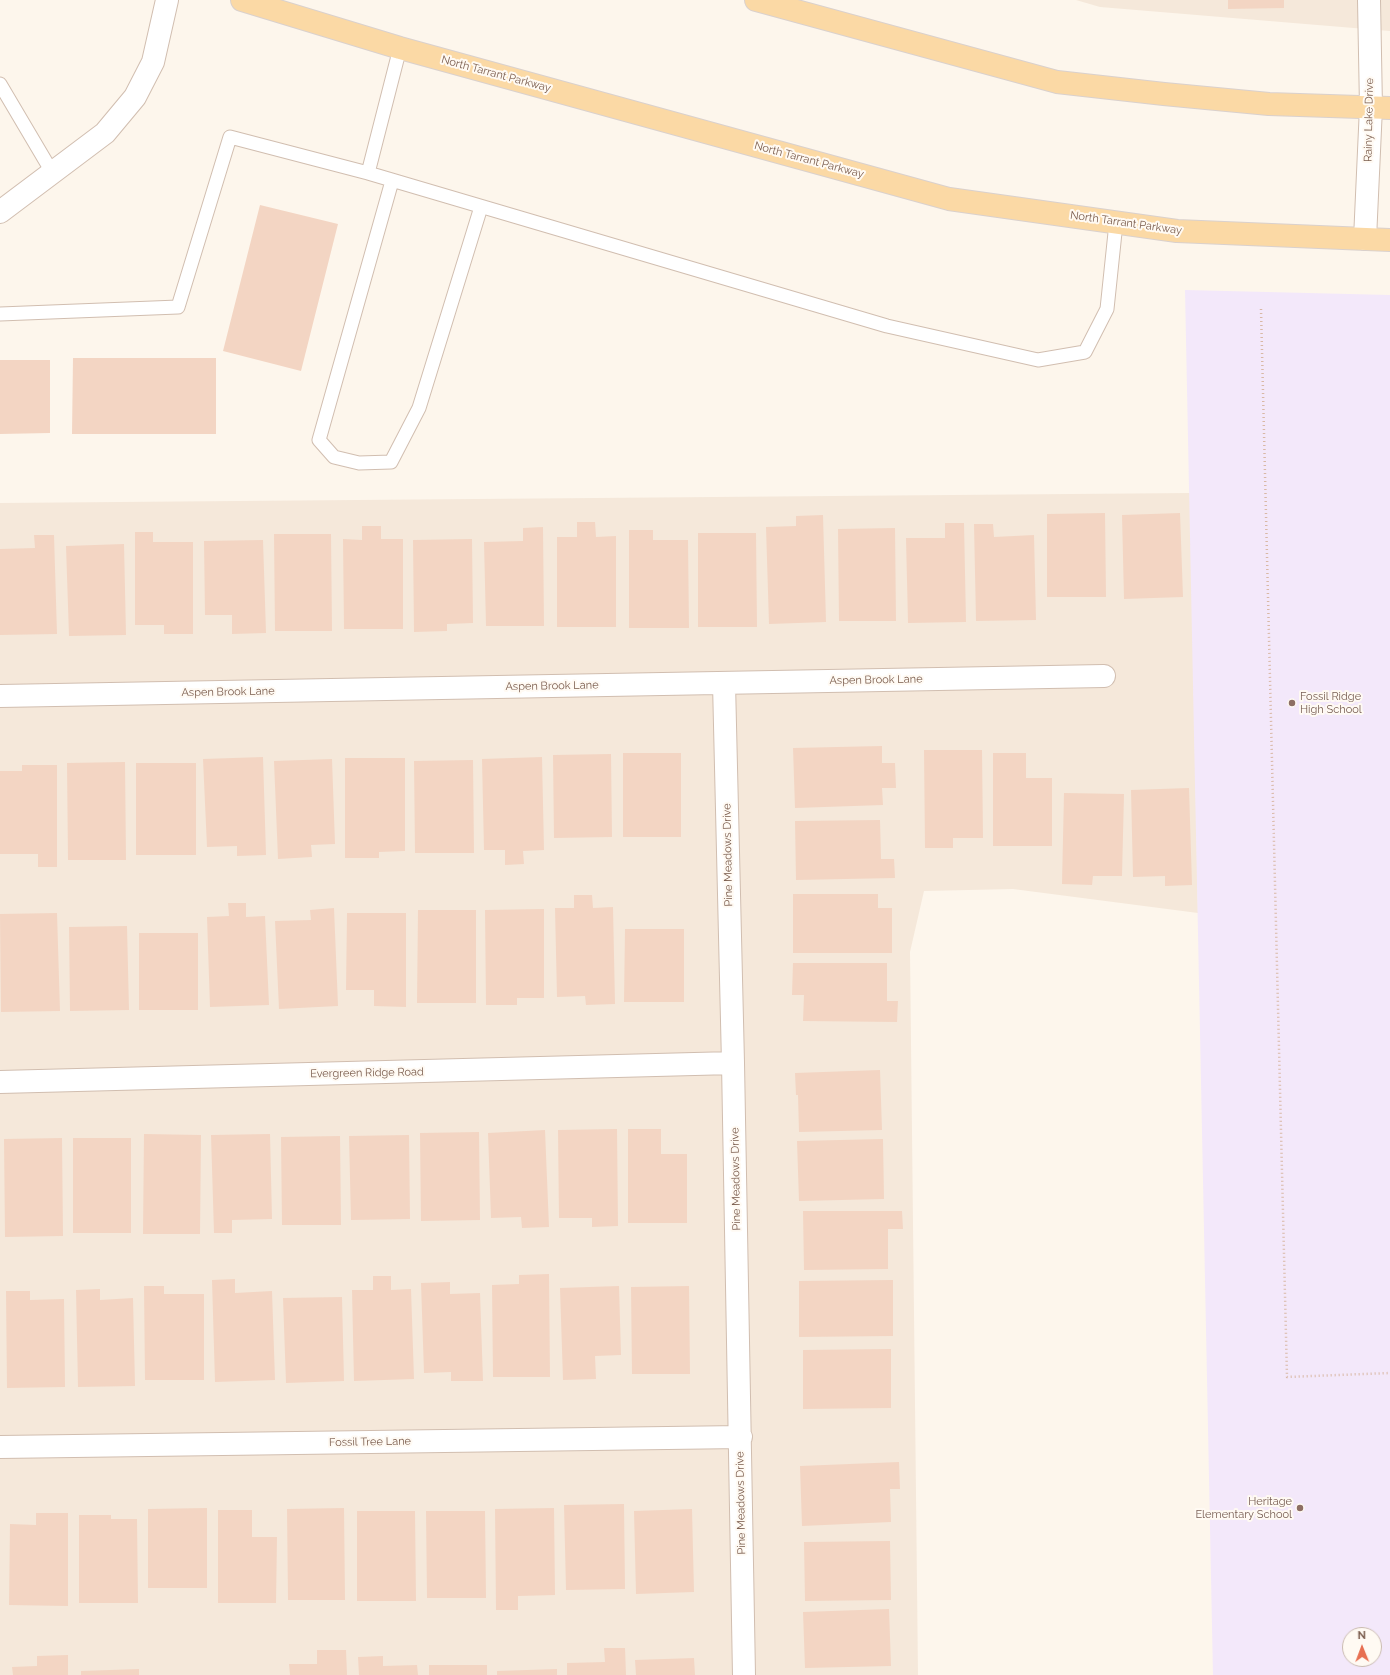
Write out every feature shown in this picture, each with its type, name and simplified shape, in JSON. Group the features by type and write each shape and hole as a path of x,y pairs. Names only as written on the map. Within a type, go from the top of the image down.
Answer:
{"main road":[{"name":"North Tarrant Parkway","path":"242,0 400,48 949,199 1177,231 1390,240"},
{"path":"756,0 1056,82 1269,104 1380,108"}],"street":[{"path":"0,212 104,133 136,97 153,62 167,0"},
{"name":"Rainy Lake Drive","path":"1365,239 1380,108 1369,0"},
{"name":"Aspen Brook Lane","path":"0,696 1104,676"},
{"name":"Pine Meadows Drive","path":"724,683 741,1438 744,1675"},
{"name":"Evergreen Ridge Road","path":"0,1082 733,1064"},
{"name":"Fossil Tree Lane","path":"0,1447 741,1438"}],"lane":[{"path":"368,174 400,48"},
{"path":"0,84 52,172"},
{"path":"0,314 178,307 230,137 368,174 887,326 1038,360 1085,352 1106,309 1116,223"},
{"path":"392,181 319,440 334,457 358,463 391,462 419,408 481,207"}],"path":[{"path":"1261,309 1287,1377 1390,1374"}],"shaded area":[{"path":"1076,0 1390,0 1390,31 1100,7"},
{"name":"Fossil Ridge High School","path":"1185,290 1390,295 1390,1675 1213,1675"},
{"path":"1190,493 1198,913 1013,889 924,891 910,952 918,1675 0,1675 0,503"}],"building":[{"path":"1228,0 1284,0 1284,8 1228,9"},
{"path":"260,205 338,224 301,371 223,351"},
{"path":"73,358 216,358 216,434 72,434"},
{"path":"0,360 50,360 50,433 0,434"},
{"path":"1105,513 1106,597 1047,597 1047,514"},
{"path":"1180,513 1183,597 1124,599 1122,515"},
{"path":"823,515 826,622 769,624 766,527 796,526 796,516"},
{"path":"577,522 595,522 596,537 616,536 616,627 557,627 557,537 577,537"},
{"path":"945,523 964,523 966,622 908,623 906,538 945,538"},
{"path":"974,524 993,524 994,537 1034,535 1036,620 976,621"},
{"path":"362,526 381,526 381,539 403,539 403,629 344,629 343,539 362,540"},
{"path":"543,527 544,626 486,626 484,542 523,541 523,528"},
{"path":"895,528 896,621 839,621 838,529"},
{"path":"629,530 653,530 653,540 688,540 689,628 629,628"},
{"path":"135,532 153,532 153,542 193,542 193,634 164,634 164,625 135,625"},
{"path":"698,533 756,533 757,627 698,627"},
{"path":"274,534 331,534 332,631 275,631"},
{"path":"34,535 54,535 57,634 0,635 0,549 35,548"},
{"path":"472,539 473,623 447,624 447,631 414,632 413,540"},
{"path":"263,540 266,633 232,634 232,615 205,615 204,541"},
{"path":"124,544 126,635 69,636 66,546"},
{"path":"882,746 882,763 895,763 896,788 882,788 883,805 795,808 793,748"},
{"path":"924,750 982,750 983,838 953,838 953,848 925,848"},
{"path":"623,753 681,753 681,837 623,837"},
{"path":"993,753 1026,753 1026,778 1052,778 1052,846 993,846"},
{"path":"611,754 612,837 554,838 553,755"},
{"path":"263,757 266,855 237,856 237,846 207,847 203,759"},
{"path":"542,757 544,850 523,851 524,864 505,865 505,850 484,850 482,759"},
{"path":"345,758 405,758 405,851 379,852 379,858 345,858"},
{"path":"332,759 335,844 311,845 312,857 278,859 274,761"},
{"path":"473,760 474,853 415,853 414,761"},
{"path":"125,762 126,860 68,860 67,763"},
{"path":"136,763 196,763 196,855 136,855"},
{"path":"22,765 57,765 57,867 38,867 38,854 0,854 0,771 22,771"},
{"path":"1189,788 1192,885 1165,886 1165,876 1133,877 1131,790"},
{"path":"1064,793 1124,794 1122,876 1093,876 1092,885 1062,884"},
{"path":"880,820 881,859 894,859 895,878 796,880 795,821"},
{"path":"793,894 878,894 878,908 892,908 892,953 793,953"},
{"path":"574,895 592,895 593,908 613,907 615,1004 586,1005 585,996 557,997 555,908 574,908"},
{"path":"228,903 246,903 246,917 265,916 269,1005 210,1007 207,917 229,916"},
{"path":"334,908 338,1006 279,1009 275,921 311,920 310,910"},
{"path":"544,909 544,998 517,998 517,1005 486,1005 485,910"},
{"path":"418,910 476,910 476,1003 417,1003"},
{"path":"57,913 60,1011 1,1012 0,914"},
{"path":"347,913 406,913 406,1007 374,1006 374,990 346,990"},
{"path":"127,926 129,1010 70,1011 69,927"},
{"path":"625,929 684,929 684,1002 624,1002"},
{"path":"139,933 198,933 198,1010 139,1010"},
{"path":"793,963 887,963 887,1001 898,1001 897,1022 803,1021 804,995 792,995"},
{"path":"880,1070 882,1130 799,1132 798,1095 796,1095 795,1073"},
{"path":"617,1129 618,1226 592,1227 592,1218 559,1218 558,1130"},
{"path":"628,1129 661,1129 661,1154 687,1154 687,1223 628,1223"},
{"path":"545,1130 549,1227 522,1228 521,1217 491,1218 488,1133"},
{"path":"479,1132 480,1220 421,1221 420,1133"},
{"path":"144,1134 201,1135 200,1234 143,1234"},
{"path":"270,1134 272,1219 232,1220 232,1233 214,1233 211,1135"},
{"path":"409,1135 410,1219 351,1220 349,1136"},
{"path":"340,1136 341,1225 282,1225 281,1137"},
{"path":"62,1138 63,1236 5,1237 4,1139"},
{"path":"73,1138 131,1138 131,1233 73,1233"},
{"path":"883,1139 884,1199 799,1201 797,1141"},
{"path":"803,1211 902,1211 903,1229 888,1229 888,1269 804,1270"},
{"path":"549,1274 550,1377 493,1377 492,1285 519,1284 519,1275"},
{"path":"373,1276 391,1276 391,1290 411,1289 414,1379 354,1381 352,1290 373,1290"},
{"path":"235,1279 235,1293 272,1291 275,1380 215,1382 212,1280"},
{"path":"893,1280 893,1336 799,1337 799,1281"},
{"path":"450,1282 450,1294 480,1293 483,1381 451,1381 451,1372 424,1373 421,1283"},
{"path":"144,1286 164,1286 164,1294 204,1294 204,1380 145,1380"},
{"path":"619,1286 621,1355 595,1356 596,1379 563,1380 560,1288"},
{"path":"689,1286 690,1374 632,1374 631,1287"},
{"path":"100,1289 100,1300 133,1298 135,1386 78,1387 76,1290"},
{"path":"6,1291 30,1291 30,1300 64,1299 65,1387 7,1388"},
{"path":"342,1297 344,1381 286,1383 283,1298"},
{"path":"891,1349 891,1408 803,1409 803,1350"},
{"path":"899,1462 900,1489 890,1489 891,1522 802,1526 800,1466"},
{"path":"624,1504 625,1589 566,1590 564,1505"},
{"path":"207,1508 207,1588 148,1588 148,1509"},
{"path":"344,1508 345,1600 288,1600 287,1509"},
{"path":"554,1508 555,1595 518,1596 518,1610 496,1610 495,1509"},
{"path":"692,1509 694,1592 636,1594 634,1511"},
{"path":"218,1510 252,1510 252,1537 277,1537 276,1603 218,1603"},
{"path":"357,1511 415,1511 416,1601 357,1601"},
{"path":"426,1511 485,1511 486,1598 427,1598"},
{"path":"36,1513 68,1513 68,1606 9,1605 10,1524 36,1525"},
{"path":"79,1515 111,1515 111,1519 137,1519 138,1603 79,1603"},
{"path":"890,1541 891,1600 805,1601 804,1542"},
{"path":"889,1609 891,1666 805,1668 803,1612"},
{"path":"604,1648 625,1648 626,1675 567,1675 567,1663 605,1662"},
{"path":"317,1650 346,1650 347,1675 290,1675 289,1664 317,1664"},
{"path":"68,1655 68,1675 13,1675 12,1667 37,1666 37,1656"},
{"path":"383,1656 383,1666 417,1665 418,1675 359,1675 358,1657"},
{"path":"694,1658 695,1675 636,1675 635,1660"},
{"path":"429,1665 487,1665 487,1675 429,1675"},
{"path":"139,1669 139,1675 81,1675 81,1671"},
{"path":"557,1669 557,1675 497,1675 497,1671"}],"place":[{"name":"Fossil Ridge High School","path":"1292,703"},
{"name":"Heritage Elementary School","path":"1300,1508"}]}
